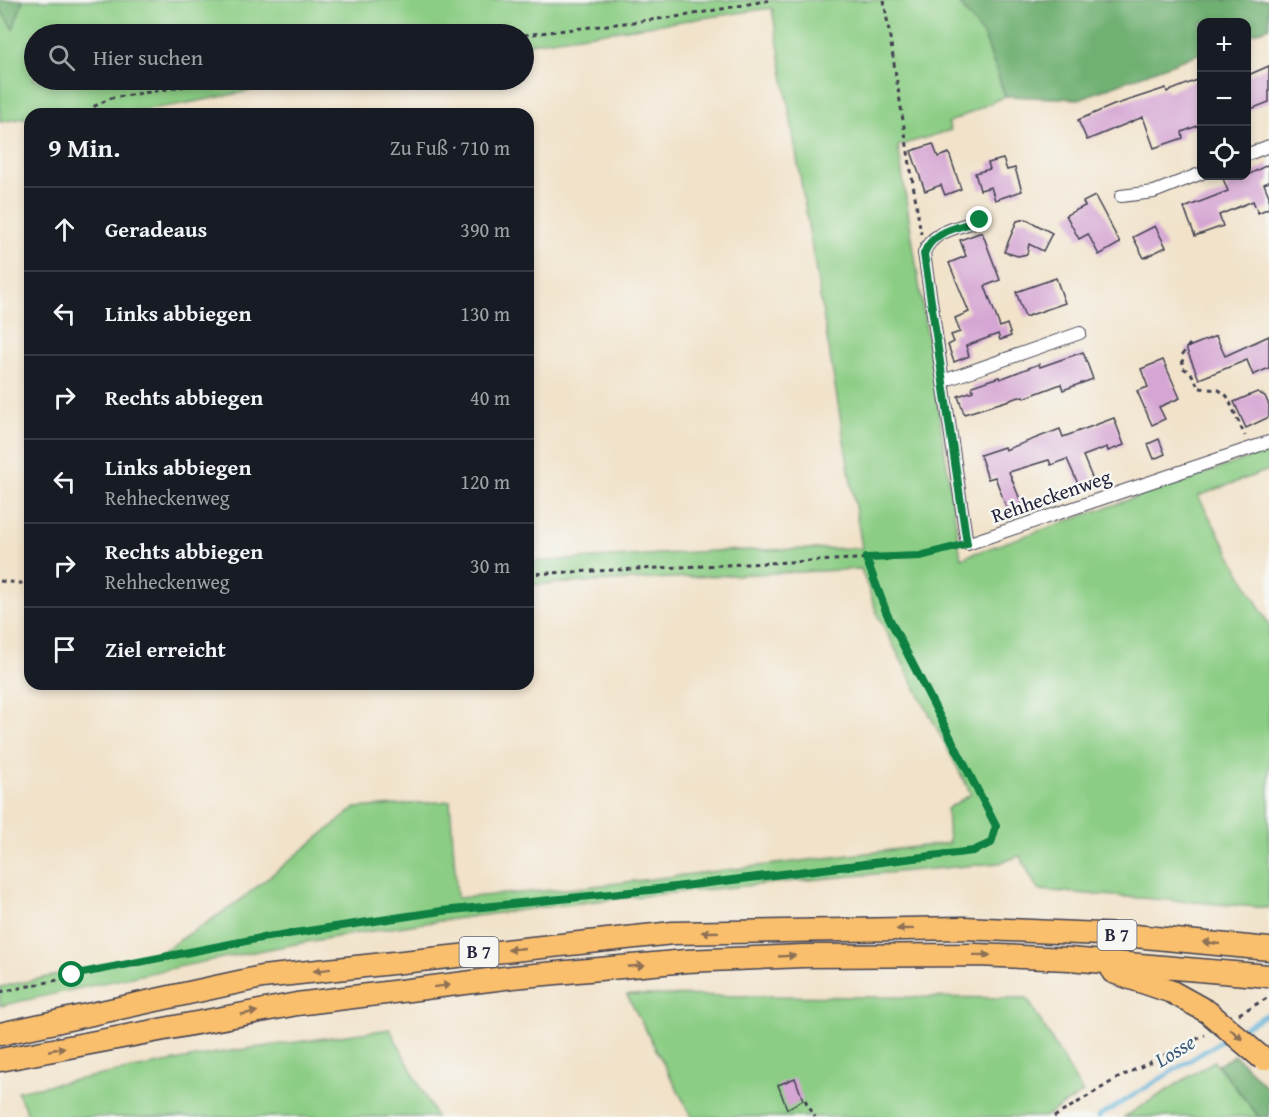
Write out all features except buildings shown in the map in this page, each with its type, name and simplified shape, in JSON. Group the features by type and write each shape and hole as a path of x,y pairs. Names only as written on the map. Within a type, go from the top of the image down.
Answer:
{"highway":[{"name":"B 7","path":"0,1034 262,977 673,933 975,928 1124,935 1269,949"},
{"name":"B 7","path":"0,1060 297,1004 524,976 686,961 918,954 1069,959 1266,976"},
{"path":"1069,959 1157,986 1208,1012 1266,1062"}],"street":[{"path":"1251,153 1269,146"},
{"path":"1121,196 1154,192 1197,175"},
{"path":"924,254 928,242 937,235 980,220"},
{"name":"Rehheckenweg","path":"924,254 967,544 1269,442"},
{"path":"943,381 1080,333"}],"path":[{"path":"534,34 683,16 771,0"},
{"path":"884,0 924,254"},
{"path":"90,108 111,98 162,90"},
{"path":"1190,344 1182,355 1183,368 1191,373 1199,388 1219,390 1227,396 1242,428"},
{"path":"534,574 920,556 967,544"},
{"path":"0,992 261,938 442,911 650,890 973,851 991,843 996,826 887,614 866,558"},
{"path":"0,581 24,583"},
{"path":"1054,1117 1116,1079 1196,1040"},
{"path":"806,1100 815,1117"}],"green space":[{"path":"0,0 23,0 13,29 0,9"},
{"path":"23,0 957,0 985,38 1005,96 948,123 951,130 898,146 961,558 1269,451 1269,470 1198,496 1269,625 1269,908 1038,890 1020,856 999,863 635,897 418,924 261,951 0,1006 0,987 160,953 234,905 355,808 450,801 457,898 577,888 949,843 947,809 971,794 878,616 861,569 534,585 534,562 712,551 862,548 772,8 534,43 534,24 24,24 24,90 252,90 155,108 24,108 24,118 0,122 0,9 13,28"},
{"path":"957,0 1269,0 1269,27 1251,34 1251,18 1197,18 1197,55 1079,99 1005,96 985,38"},
{"path":"627,995 1027,998 1083,1093 1044,1117 692,1117"},
{"path":"390,1029 436,1117 29,1117 17,1091 217,1053"},
{"path":"1235,1055 1269,1090 1269,1117 1259,1117 1218,1065"},
{"path":"1214,1061 1259,1117 1124,1117"}],"waterway":[{"name":"Losse","path":"1240,1030 1269,1013"},
{"name":"Losse","path":"1098,1117 1228,1037"}],"route":[{"path":"72,975 261,938 442,911 650,890 927,854 973,851 991,843 996,826 887,614 866,558 920,556 967,544 924,254 928,242 937,235 980,220"}]}
